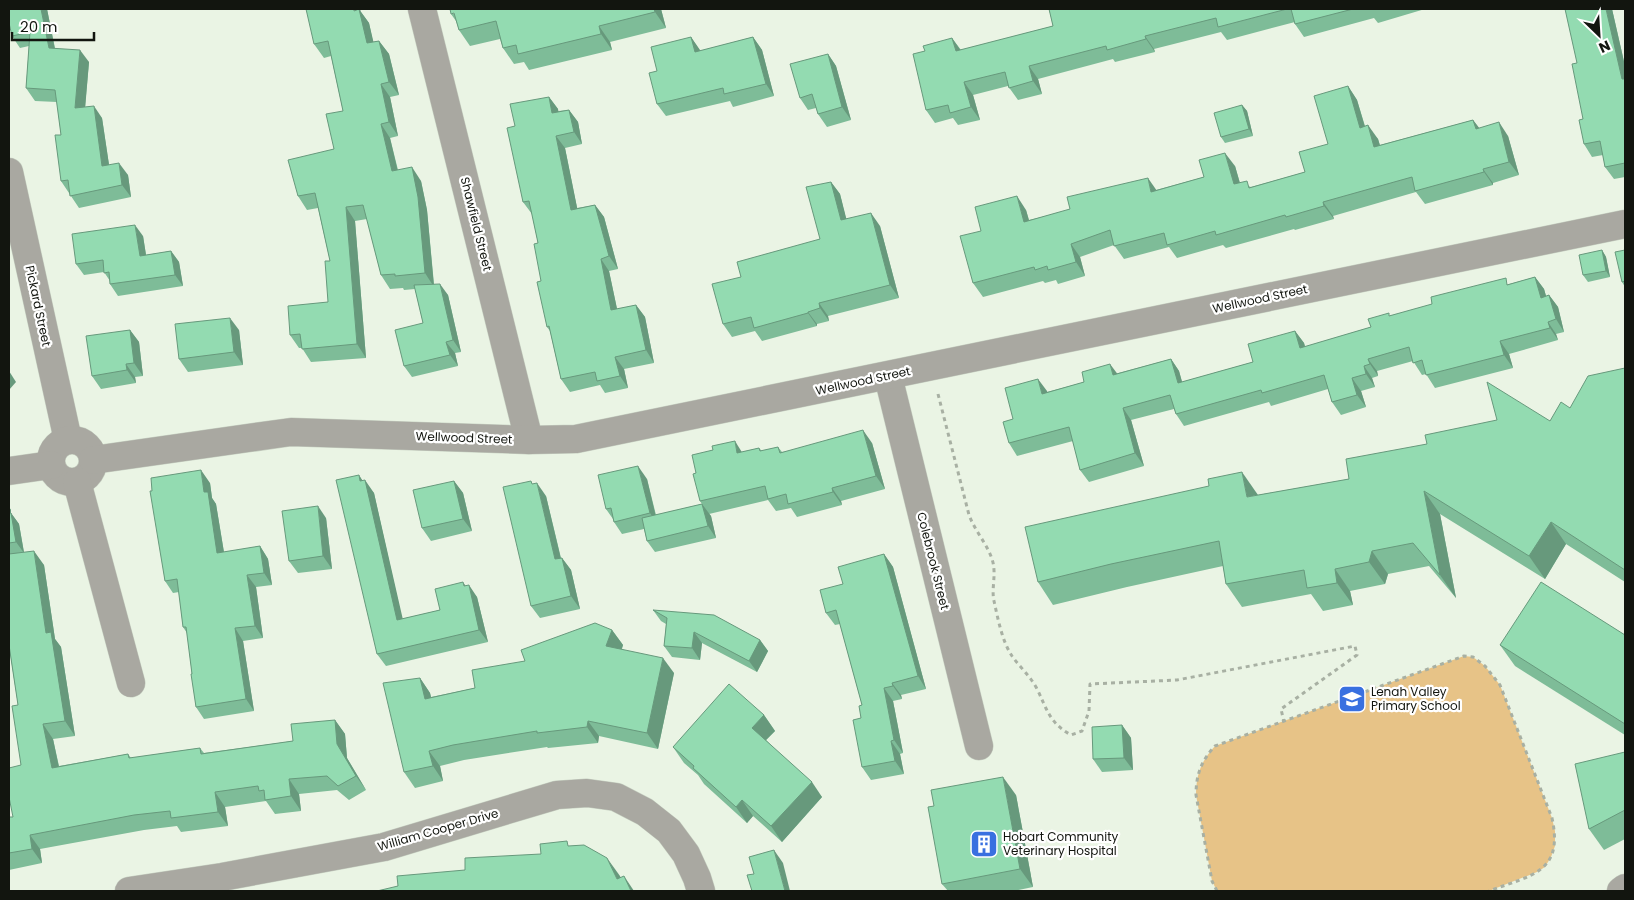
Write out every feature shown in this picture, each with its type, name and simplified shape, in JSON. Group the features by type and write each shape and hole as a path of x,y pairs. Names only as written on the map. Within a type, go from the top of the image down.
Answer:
{"street":[{"name":"Shawfield Street","path":"422,9 529,440"},
{"name":"Pickard Street","path":"9,172 68,440"},
{"name":"Wellwood Street","path":"93,460 291,432 529,440 576,439 1625,224"},
{"name":"Colebrook Street","path":"888,376 978,746"},
{"path":"68,440 76,440 88,447 92,453 93,460 93,466 87,476 77,482 70,483 57,477 51,465 53,452 68,440"},
{"path":"9,471 51,465"},
{"path":"77,482 130,683"},
{"name":"William Cooper Drive","path":"128,891 222,877 384,847 549,797 587,793 616,797 645,812 669,831 686,854 701,891"},
{"path":"1621,891 1625,888"}],"path":[{"path":"931,367 969,515 993,562 995,586 993,598 1006,645 1012,656 1035,685 1047,711 1059,727 1071,735 1082,731 1089,711 1090,684 1177,680 1355,646 1357,656 1281,708 1284,722"},
{"path":"1217,891 1212,881 1196,795 1196,782 1200,766 1215,746 1464,656 1472,658 1485,666 1500,685 1552,818 1555,831 1555,846 1545,867 1489,891"}],"shaded area":[{"path":"1464,656 1473,657 1485,666 1500,685 1552,818 1555,831 1555,846 1545,867 1489,891 1217,891 1212,881 1196,795 1200,769 1206,757 1215,746"}],"building":[{"path":"9,9 41,9 49,48 80,50 75,108 94,106 102,166 119,163 122,185 70,196 68,180 61,181 55,135 61,135 55,90 26,88 30,32 12,36 9,23"},
{"path":"306,9 354,9 354,11 359,9 367,43 379,41 389,82 381,84 389,122 381,124 392,171 412,167 418,197 425,273 395,276 395,274 381,275 363,205 346,207 357,344 302,349 300,334 290,335 288,306 328,302 325,261 330,261 315,193 298,196 288,160 334,149 326,114 343,111 328,41 314,44"},
{"path":"450,9 654,9 655,12 599,26 601,34 518,54 516,45 503,48 496,21 459,30 454,13 451,14"},
{"path":"1049,9 1287,9 1218,27 1216,18 1145,36 1146,39 1107,50 1106,46 1029,66 1033,81 1009,88 1005,72 964,82 971,107 950,113 948,105 926,110 913,54 925,51 923,46 952,38 956,51 1053,26"},
{"path":"1291,9 1353,9 1295,24"},
{"path":"1565,9 1606,9 1622,79 1625,79 1625,163 1605,167 1600,141 1584,144 1579,120 1583,119 1572,64 1577,63"},
{"path":"691,37 695,52 753,37 766,84 724,94 723,88 657,104 649,73 657,71 651,47"},
{"path":"828,54 842,107 818,114 812,94 800,98 790,64"},
{"path":"1348,86 1360,128 1368,125 1374,147 1473,120 1476,129 1499,122 1509,162 1483,169 1484,172 1415,191 1412,177 1323,202 1324,206 1286,217 1285,215 1216,235 1215,231 1167,245 1164,233 1114,246 1110,230 1071,244 1076,262 1048,270 1047,266 1035,270 1034,267 973,283 960,236 981,231 975,207 1017,196 1024,222 1070,209 1067,197 1148,178 1151,192 1204,177 1199,160 1225,153 1234,184 1247,181 1249,188 1305,172 1299,152 1328,144 1314,96"},
{"path":"549,97 552,113 569,110 574,132 556,136 571,210 595,205 609,256 601,259 611,310 636,305 646,350 615,357 620,376 597,381 595,372 561,379 537,282 541,281 534,244 538,243 529,201 523,202 507,128 515,126 510,104"},
{"path":"1242,105 1249,129 1221,137 1214,113"},
{"path":"831,182 841,220 871,213 890,285 819,303 820,308 808,313 754,328 751,317 723,324 712,284 741,277 737,262 820,239 806,187"},
{"path":"135,225 140,256 171,251 175,275 110,284 109,272 104,273 103,260 76,264 72,234"},
{"path":"1602,250 1606,271 1583,275 1579,255"},
{"path":"1625,250 1625,281 1622,282 1615,252"},
{"path":"1535,277 1541,298 1549,295 1556,319 1548,322 1550,328 1500,341 1504,355 1426,375 1422,360 1413,363 1409,347 1368,359 1370,364 1364,366 1366,374 1352,378 1357,395 1332,402 1324,375 1262,393 1261,390 1176,414 1170,395 1123,408 1135,453 1080,470 1069,427 1009,443 1003,422 1013,419 1005,388 1038,379 1042,394 1084,382 1082,372 1110,364 1113,375 1171,359 1178,383 1253,362 1248,344 1295,331 1300,348 1371,327 1368,319 1389,313 1389,316 1432,304 1431,297 1506,278 1507,285"},
{"path":"440,284 453,340 446,342 450,355 404,366 395,330 423,323 414,285"},
{"path":"230,318 234,352 179,359 175,324"},
{"path":"130,330 134,363 126,364 127,370 92,376 86,336"},
{"path":"1625,368 1625,570 1551,522 1529,556 1424,491 1440,575 1413,543 1372,551 1369,562 1335,569 1337,583 1307,588 1304,570 1226,584 1219,541 1038,582 1025,527 1209,486 1208,479 1242,472 1247,497 1349,479 1346,459 1427,444 1425,435 1497,420 1487,382 1550,421 1561,402 1570,408 1588,376"},
{"path":"863,430 876,476 832,488 833,492 788,504 786,494 768,499 765,486 700,501 693,474 696,473 692,455 713,450 712,446 735,441 737,453 759,448 760,451 778,447 780,453"},
{"path":"638,466 650,513 614,522 611,508 606,509 598,475"},
{"path":"201,470 204,492 208,492 217,553 260,546 264,573 247,575 255,626 235,628 246,699 196,707 186,627 183,627 177,579 165,581 150,491 152,491 151,478"},
{"path":"359,475 360,481 365,480 397,620 440,610 435,589 463,582 464,586 469,585 479,630 377,654 336,480"},
{"path":"454,481 463,519 422,528 413,490"},
{"path":"531,481 532,484 537,483 555,559 562,558 571,596 531,606 503,487"},
{"path":"702,504 708,526 647,541 642,518"},
{"path":"318,506 323,556 289,561 282,511"},
{"path":"9,513 11,513 16,542 9,543"},
{"path":"34,551 46,633 51,632 65,721 43,724 52,768 128,754 129,758 200,748 201,754 293,741 291,724 335,720 337,744 356,776 338,786 327,776 289,779 291,796 265,800 264,790 259,791 258,786 215,792 218,812 171,818 170,811 134,815 30,835 32,849 9,853 9,817 13,817 9,797 9,768 21,765 12,706 18,705 9,645 9,554"},
{"path":"884,554 918,676 892,683 893,686 884,688 894,740 891,741 895,761 862,767 853,720 861,718 859,706 862,705 836,610 826,613 820,590 843,584 838,567"},
{"path":"1541,582 1625,635 1625,724 1500,645"},
{"path":"653,610 714,615 760,640 749,661 694,632 692,648 664,646 667,618"},
{"path":"595,623 612,630 606,646 663,658 647,733 588,721 587,727 537,733 537,731 453,745 429,751 433,766 404,772 383,683 420,678 425,699 475,688 472,670 525,661 521,650"},
{"path":"729,684 764,715 752,728 812,782 771,826 742,800 736,807 673,747"},
{"path":"1122,725 1124,758 1093,759 1092,727"},
{"path":"1625,752 1625,810 1589,829 1575,764"},
{"name":"Hobart Community Veterinary Hospital","path":"1003,777 1020,869 942,884 928,807 934,806 931,790"},
{"path":"567,841 568,846 584,845 607,858 617,879 624,876 631,891 377,891 398,886 397,876 465,870 465,858 541,854 540,844"},
{"path":"774,850 785,891 752,891 747,875 754,874 749,857"}],"place":[{"name":"Lenah Valley Primary School","path":"1352,699"},
{"name":"Hobart Community Veterinary Hospital","path":"984,844"}]}
